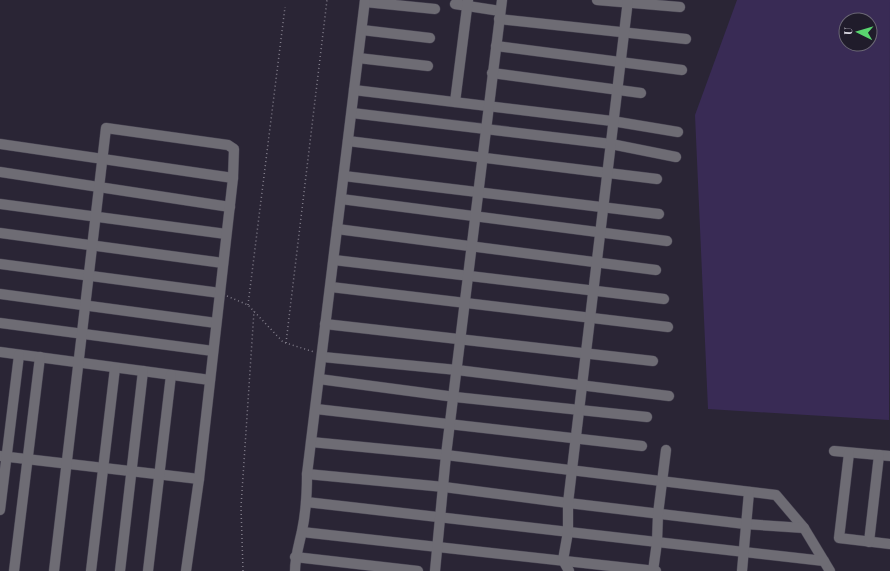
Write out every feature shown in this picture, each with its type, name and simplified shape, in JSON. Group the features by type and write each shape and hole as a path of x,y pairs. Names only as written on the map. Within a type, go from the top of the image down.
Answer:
{"street":[{"path":"435,571 446,455 455,397 488,106 502,0"},
{"path":"597,0 680,7"},
{"path":"295,571 295,557 302,532 306,502 307,474 323,357 325,324 331,287 365,1 435,9"},
{"path":"569,571 564,560 568,532 568,504 577,438 611,144 612,121 627,2"},
{"path":"455,102 467,3"},
{"path":"456,4 467,3 500,15 623,33 686,39"},
{"path":"362,30 430,38"},
{"path":"496,46 682,70"},
{"path":"358,58 428,66"},
{"path":"492,73 641,92"},
{"path":"354,90 612,121 678,132"},
{"path":"352,113 611,144 676,157"},
{"path":"54,571 106,128 228,145 234,149 230,207 199,479 186,571"},
{"path":"348,141 657,179"},
{"path":"0,144 233,178"},
{"path":"0,172 230,207"},
{"path":"344,176 659,214"},
{"path":"341,199 667,240"},
{"path":"0,204 226,234"},
{"path":"338,230 656,270"},
{"path":"0,233 223,263"},
{"path":"334,260 664,299"},
{"path":"0,264 220,293"},
{"path":"331,287 668,327"},
{"path":"0,294 216,323"},
{"path":"0,323 213,351"},
{"path":"325,324 653,361"},
{"path":"0,352 210,380"},
{"path":"0,510 3,456 19,355"},
{"path":"14,571 40,357"},
{"path":"323,357 457,370 669,396"},
{"path":"92,571 115,368"},
{"path":"120,571 143,372"},
{"path":"148,571 171,375"},
{"path":"319,379 455,397 647,417"},
{"path":"316,409 642,446"},
{"path":"312,442 446,455 776,495 804,528 830,571"},
{"path":"302,532 654,571 658,514 666,450"},
{"path":"834,451 890,456"},
{"path":"850,453 839,538 890,544"},
{"path":"869,542 879,455"},
{"path":"3,456 103,469 199,479"},
{"path":"307,474 444,487 568,504 745,524 804,528"},
{"path":"742,571 745,552 745,524 749,492"},
{"path":"306,502 440,516 824,561"},
{"path":"295,557 418,571"}],"path":[{"path":"286,343 327,0"},
{"path":"248,305 285,7"},
{"path":"220,293 248,305 286,343 323,357"},
{"path":"243,571 241,507 254,311"}],"shaded area":[{"path":"737,0 890,0 889,420 708,409 695,115"}]}
